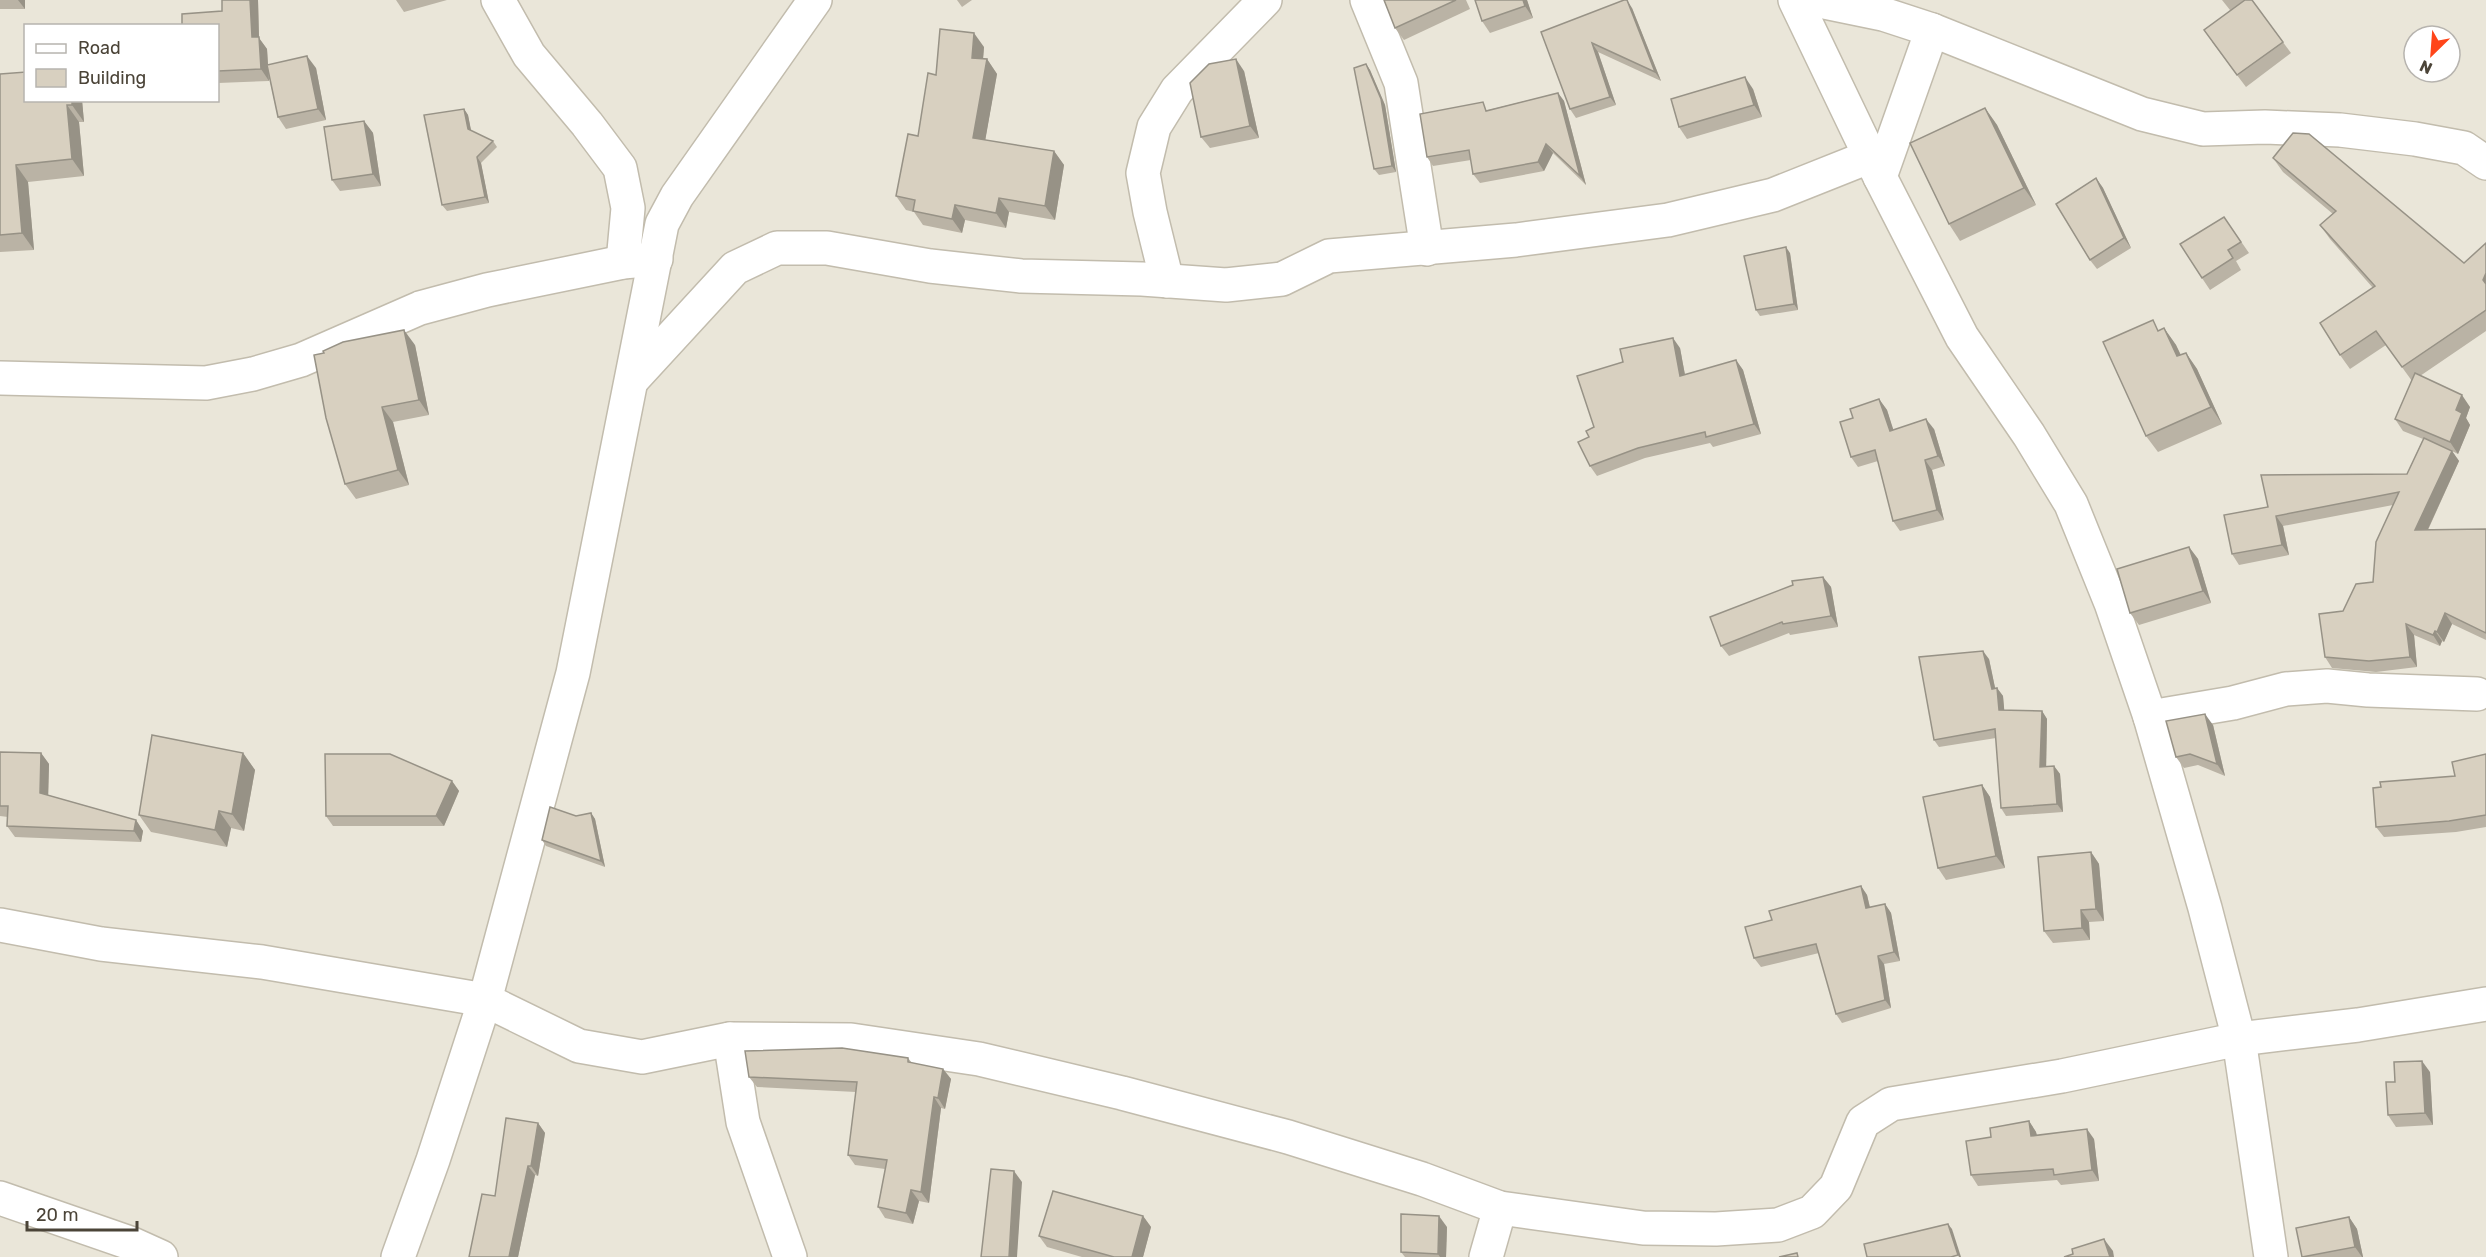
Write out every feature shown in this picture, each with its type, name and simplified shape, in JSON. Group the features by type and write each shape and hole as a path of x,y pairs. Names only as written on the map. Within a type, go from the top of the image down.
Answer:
{"street":[{"path":"498,0 529,55 587,123 620,168 628,208 623,262"},
{"path":"398,1257 434,1160 485,1000 573,673 662,224 677,196 815,0"},
{"path":"1167,281 1143,173 1154,127 1177,90 1265,0"},
{"path":"1367,0 1401,83 1427,249"},
{"path":"1795,0 1962,337 2029,435 2071,504 2111,603 2150,717 2205,908 2239,1040 2271,1257"},
{"path":"1815,0 1883,14 1932,30 2152,117 2203,129 2340,130 2415,139 2464,148 2486,163"},
{"path":"1876,167 1932,30"},
{"path":"631,381 735,268 777,248 827,248 930,266 1021,276 1226,285 1282,279 1329,256 1383,250 1427,249 1668,219 1773,195 1876,167"},
{"path":"0,378 206,383 253,374 301,360 420,308 488,290 623,262 656,259"},
{"path":"2150,717 2233,704 2286,689 2327,686 2368,690 2477,694"},
{"path":"0,925 101,944 262,962 485,1000 579,1046 642,1057 730,1039 851,1040 979,1059 1288,1137 1422,1179 1500,1208 1643,1228 1716,1229 1779,1225 1812,1212 1836,1187 1863,1122 1891,1104 2062,1076 2239,1040 2358,1025 2486,1004"},
{"path":"730,1039 743,1122 790,1257"},
{"path":"0,1198 130,1243 160,1257"},
{"path":"1486,1257 1500,1208"}],"shaded area":[{"path":"0,0 2486,0 2486,1257 0,1257"}],"building":[{"path":"222,0 250,0 252,37 259,37 261,69 219,71 219,24 182,24 182,14 222,11"},
{"path":"1384,0 1456,0 1395,28"},
{"path":"1475,0 1523,0 1525,6 1482,21"},
{"path":"1627,0 1655,72 1592,43 1610,97 1570,109 1541,32"},
{"path":"2245,0 2252,0 2283,42 2237,75 2204,30"},
{"path":"940,29 974,33 972,58 987,59 973,138 1054,151 1045,206 999,198 996,213 955,205 952,219 913,211 915,200 896,196 908,134 918,136 928,73 936,75"},
{"path":"307,56 318,109 278,117 267,65"},
{"path":"1236,59 1250,126 1201,137 1190,83 1209,64"},
{"path":"1366,64 1381,99 1392,166 1374,169 1354,68"},
{"path":"24,72 24,102 72,102 72,105 67,105 72,159 16,165 22,233 0,235 0,74"},
{"path":"1745,77 1754,105 1679,127 1671,99"},
{"path":"1558,93 1580,176 1546,144 1538,162 1473,174 1469,150 1427,157 1420,114 1483,102 1486,111"},
{"path":"1985,108 2024,188 1949,224 1910,143"},
{"path":"464,109 468,129 493,141 477,157 485,197 442,205 424,115"},
{"path":"364,121 373,174 332,180 324,127"},
{"path":"2293,133 2309,134 2464,263 2486,243 2486,273 2483,280 2486,284 2486,310 2402,367 2376,331 2340,355 2320,323 2375,286 2320,225 2336,211 2273,158"},
{"path":"2096,178 2124,238 2090,260 2056,204"},
{"path":"2224,217 2241,242 2228,250 2233,258 2202,278 2180,244"},
{"path":"1786,247 1794,304 1756,310 1744,256"},
{"path":"2153,320 2158,331 2164,328 2177,356 2186,353 2211,407 2146,436 2103,342"},
{"path":"404,330 419,400 382,407 398,470 345,484 326,418 314,355 324,353 323,351 343,342"},
{"path":"1673,338 1680,376 1736,360 1754,424 1706,437 1705,432 1638,448 1590,466 1578,442 1589,437 1586,431 1594,427 1577,376 1623,362 1620,349"},
{"path":"2415,373 2462,395 2456,410 2462,413 2450,442 2395,419"},
{"path":"1879,399 1890,431 1926,419 1938,456 1925,460 1937,510 1893,521 1875,450 1851,457 1840,422 1853,418 1850,409"},
{"path":"2424,438 2452,451 2415,530 2486,529 2486,633 2445,613 2437,632 2435,631 2433,635 2406,624 2410,657 2369,661 2325,657 2319,614 2343,611 2356,584 2373,582 2376,542 2399,492 2276,516 2282,545 2232,554 2224,515 2268,507 2261,475 2407,474"},
{"path":"2189,547 2203,591 2130,613 2117,569"},
{"path":"1823,577 1831,616 1783,624 1782,622 1721,646 1710,617 1793,585 1792,581"},
{"path":"1983,651 1992,689 1997,688 1999,710 2042,711 2040,767 2054,766 2057,804 2001,808 1995,729 1934,740 1919,657"},
{"path":"2205,714 2217,764 2190,754 2176,757 2166,721"},
{"path":"152,735 243,753 232,814 219,811 215,830 139,815"},
{"path":"0,752 41,753 40,793 136,820 134,831 7,826 8,806 0,806"},
{"path":"325,754 390,754 452,781 436,816 326,816"},
{"path":"2486,754 2486,815 2449,821 2376,827 2373,788 2381,787 2380,782 2455,776 2452,762"},
{"path":"1982,785 1996,856 1938,868 1923,797"},
{"path":"550,807 576,816 591,813 601,861 542,840"},
{"path":"2091,852 2096,909 2081,910 2082,928 2044,931 2038,857"},
{"path":"1861,886 1866,908 1885,904 1894,952 1878,956 1885,1000 1836,1014 1816,944 1754,958 1745,927 1772,920 1769,911"},
{"path":"842,1048 908,1058 908,1062 943,1069 938,1098 934,1097 921,1192 911,1190 906,1213 878,1207 887,1160 848,1155 857,1082 749,1077 745,1051"},
{"path":"2422,1061 2425,1113 2388,1115 2386,1082 2395,1082 2394,1062"},
{"path":"506,1118 538,1123 531,1166 528,1166 509,1257 469,1257 482,1194 495,1196"},
{"path":"2029,1121 2031,1136 2087,1129 2092,1170 2054,1175 2053,1169 1971,1175 1966,1141 1991,1137 1990,1128"},
{"path":"991,1169 1014,1171 1009,1257 981,1257"},
{"path":"1053,1191 1143,1216 1132,1257 1114,1257 1039,1236"},
{"path":"1401,1214 1439,1216 1438,1254 1401,1252"},
{"path":"2349,1217 2355,1247 2302,1257 2296,1228"},
{"path":"1948,1224 1958,1255 1951,1257 1867,1257 1864,1244"},
{"path":"2104,1239 2110,1257 2064,1257 2073,1254 2072,1249"},
{"path":"1797,1253 1798,1257 1779,1257"}]}
